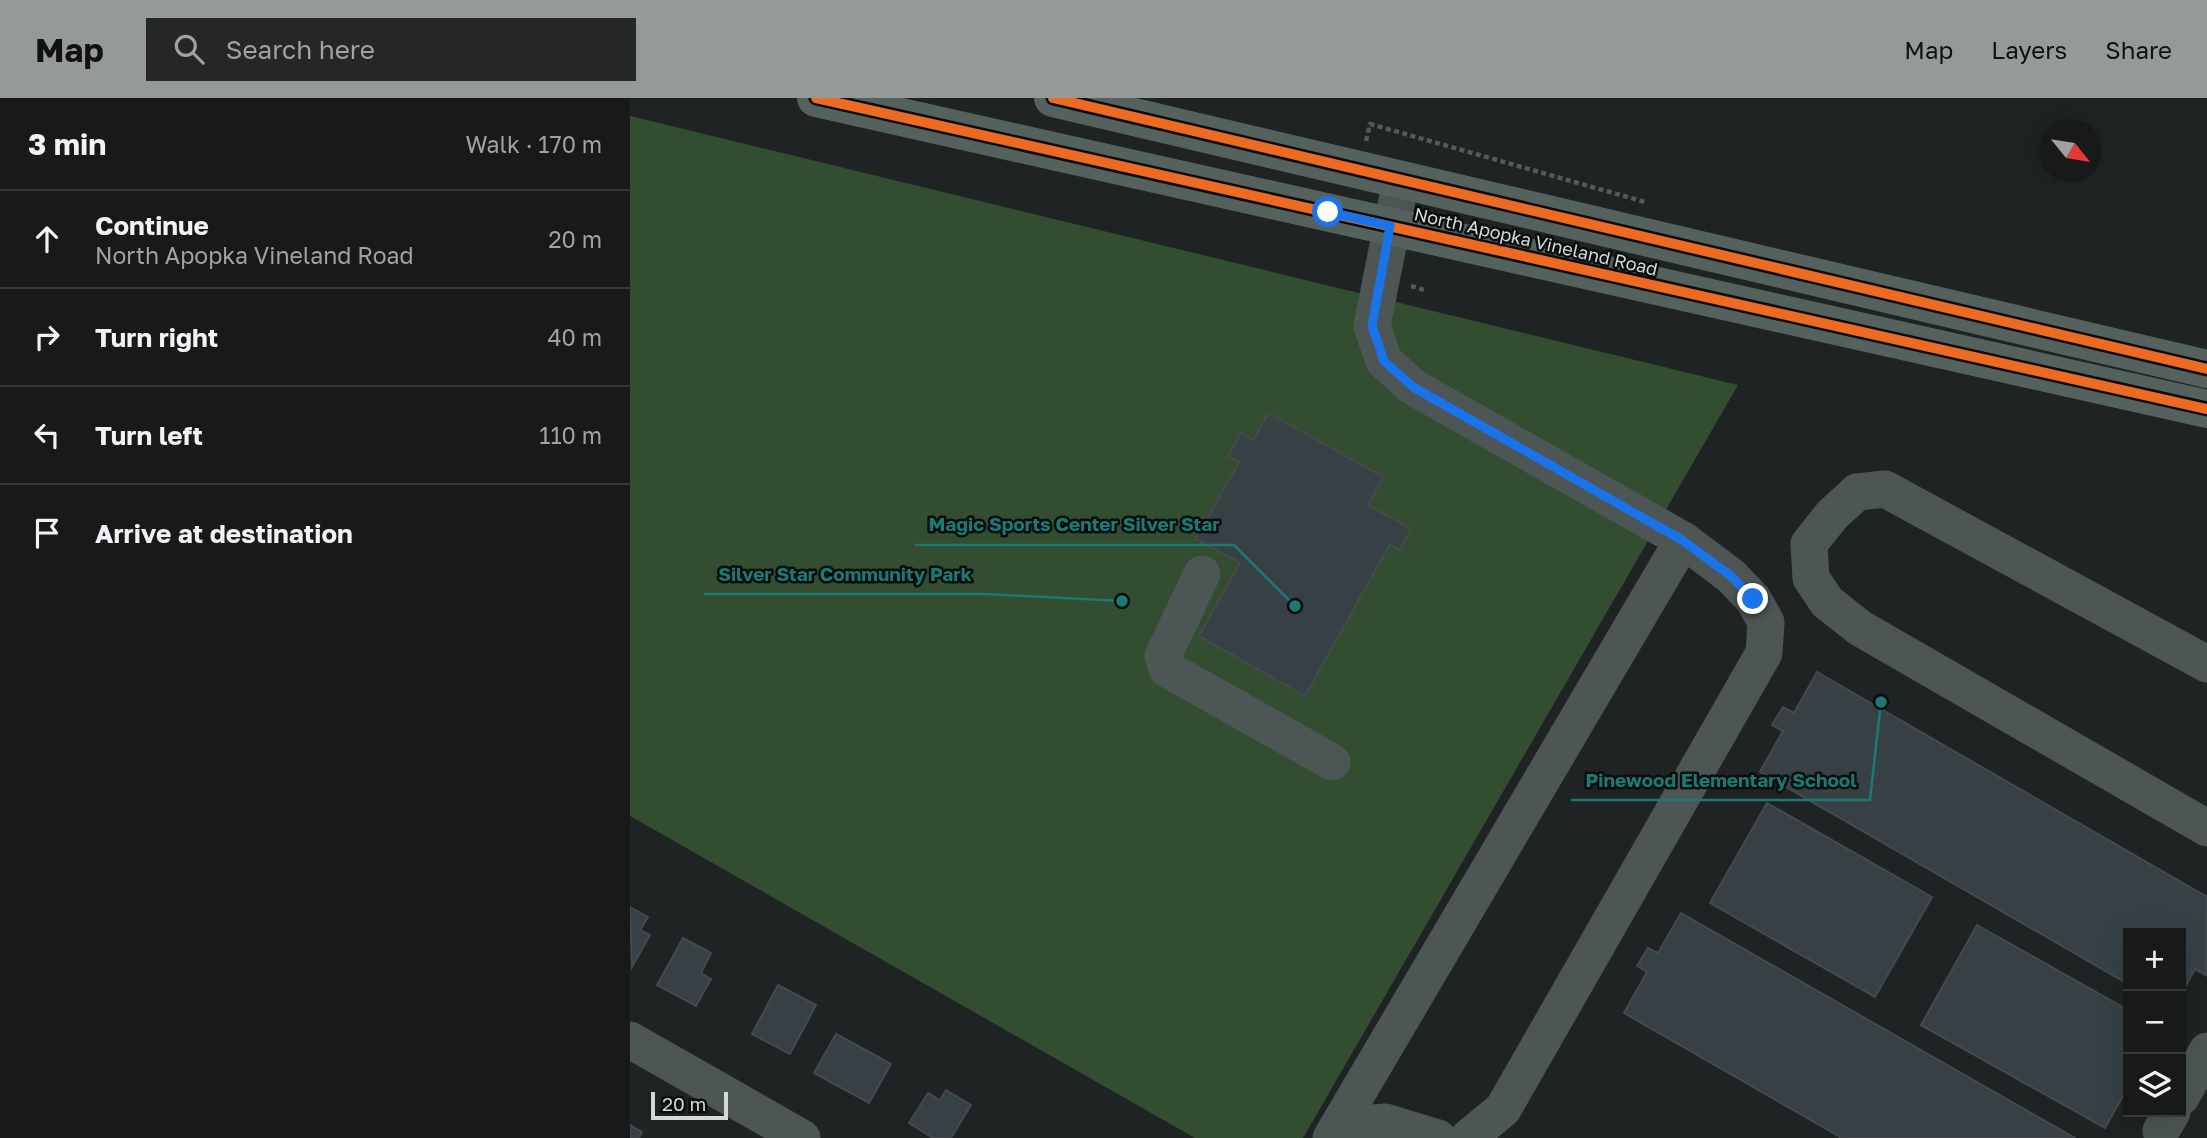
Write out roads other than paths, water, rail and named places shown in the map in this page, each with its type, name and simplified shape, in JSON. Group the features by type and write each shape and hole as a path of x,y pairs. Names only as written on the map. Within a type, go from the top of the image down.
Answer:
{"main road":[{"name":"North Apopka Vineland Road","path":"816,98 2207,409"},
{"name":"North Apopka Vineland Road","path":"1053,98 2207,369"}],"street":[{"path":"1401,180 1372,326 1384,361 1413,387 1682,540 1731,576 1753,599 1766,622 1764,653 1503,1109 1468,1138"},
{"path":"2207,664 1885,489 1857,492 1832,515 1809,544 1811,578 1827,602 1860,628 2207,828"},
{"path":"1332,1137 1682,540"},
{"path":"1202,574 1163,656 1167,668 1332,762"},
{"path":"630,1040 802,1138"},
{"path":"2186,1088 2207,1051"},
{"path":"1332,1137 1361,1124 1385,1122 1438,1138"}],"place":[{"name":"Silver Star Community Park","path":"1122,601"},
{"name":"Magic Sports Center Silver Star","path":"1295,606"},
{"name":"Pinewood Elementary School","path":"1881,702"}]}
